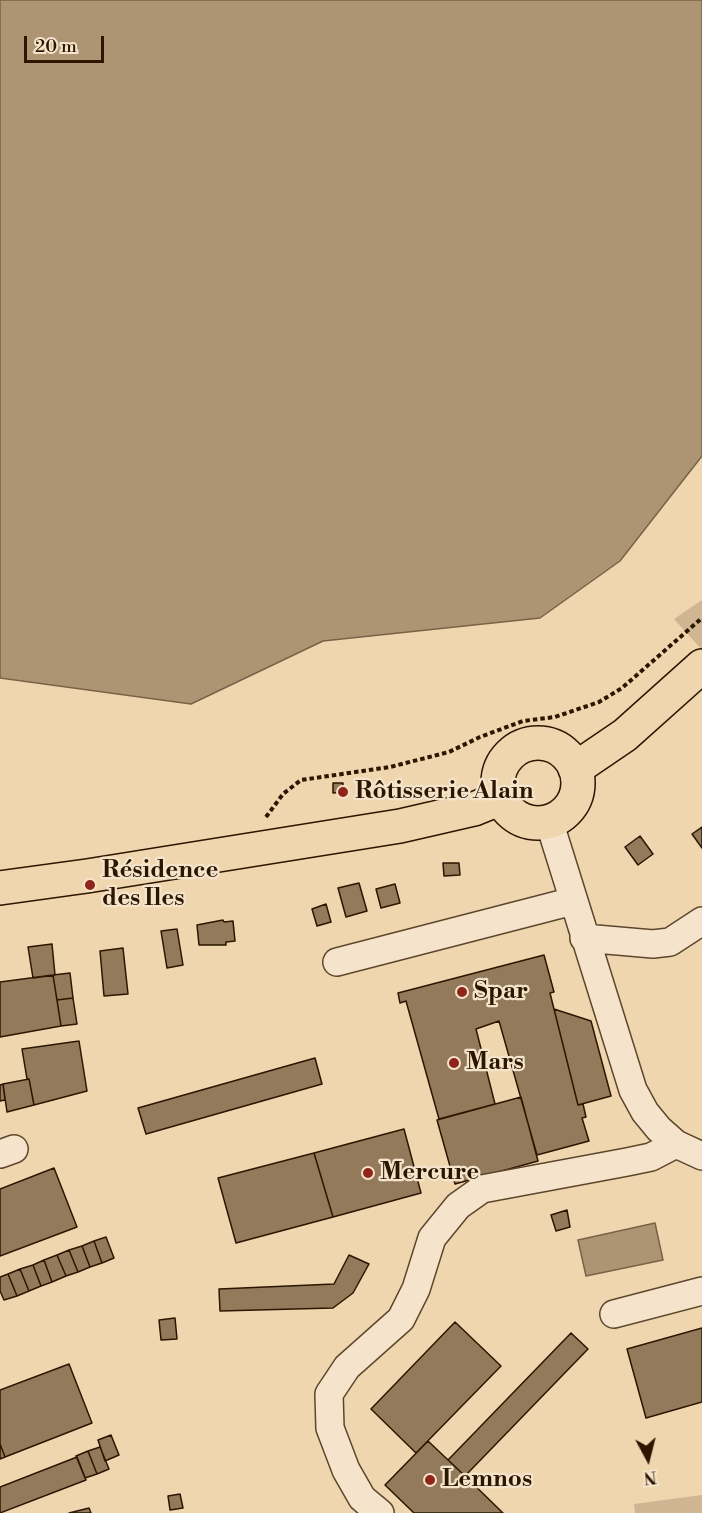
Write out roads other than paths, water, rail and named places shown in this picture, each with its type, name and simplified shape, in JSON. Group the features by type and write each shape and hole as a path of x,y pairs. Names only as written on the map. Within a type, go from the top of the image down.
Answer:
{"main road":[{"path":"575,769 625,735 702,666"},
{"path":"536,743 548,744 564,754 575,769 578,782 577,795 561,816 549,821 538,823 521,819 507,808 501,798 498,786 499,773 504,761 524,746 536,743"},
{"path":"0,888 400,826 474,809 501,798"}],"street":[{"path":"549,821 633,1090 645,1112 659,1129 676,1144 702,1156"},
{"path":"337,962 573,901"},
{"path":"584,938 653,944 670,942 702,921"},
{"path":"380,1513 362,1498 346,1470 330,1428 329,1394 347,1367 401,1319 416,1289 432,1238 458,1206 482,1188 635,1161 651,1157 676,1144"},
{"path":"614,1314 702,1291"}],"place":[{"name":"Rôtisserie Alain","path":"343,792"},
{"name":"Résidence des Iles","path":"90,885"},
{"name":"Spar","path":"462,992"},
{"name":"Mars","path":"454,1063"},
{"name":"Mercure","path":"368,1173"},
{"name":"Lemnos","path":"430,1480"}]}
